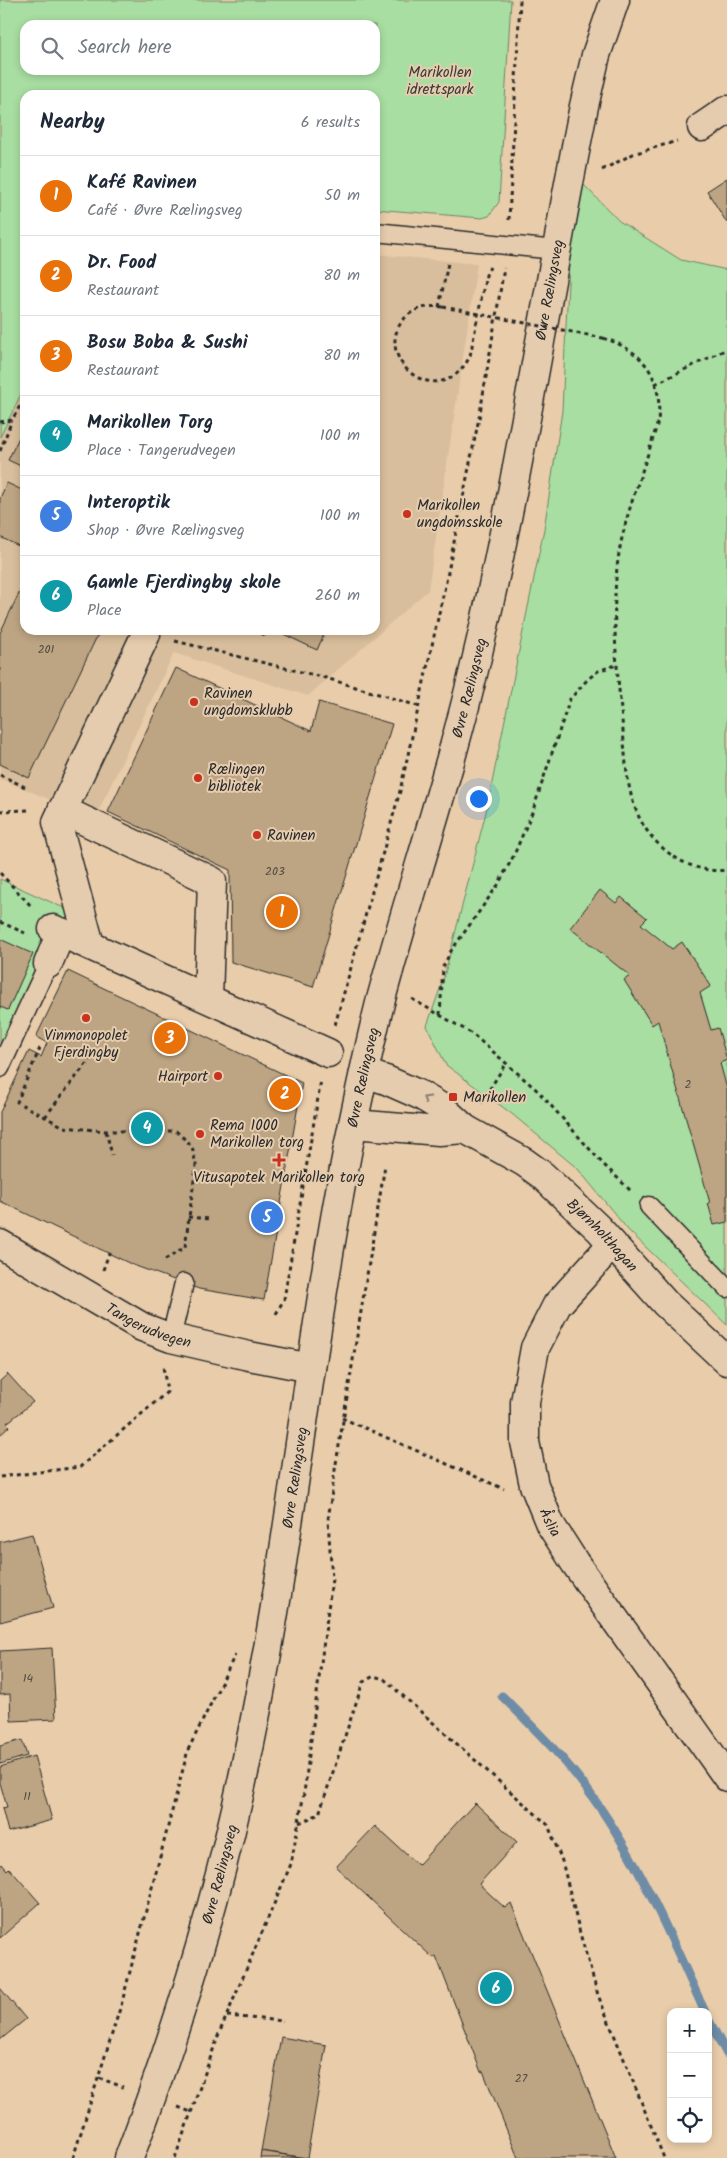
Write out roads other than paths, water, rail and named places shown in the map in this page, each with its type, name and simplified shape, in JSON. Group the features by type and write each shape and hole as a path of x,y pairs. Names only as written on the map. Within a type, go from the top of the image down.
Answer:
{"street":[{"name":"Øvre Rælingsveg","path":"129,2158 182,2011 217,1892 232,1829 264,1671 311,1368 353,1124 379,1007 439,802 477,655 510,494 568,188 596,55 615,0"},
{"path":"702,127 727,110"},
{"path":"90,945 57,822 146,635"},
{"path":"62,810 212,881 208,998"},
{"path":"48,964 57,931 328,1053"},
{"name":"Bjørnholthagan","path":"364,1073 386,1080 420,1095 442,1108 464,1129 518,1158 542,1175 612,1244 664,1303 727,1361"},
{"path":"353,1124 439,1131 464,1129"},
{"name":"Tangerudvegen","path":"0,1244 142,1327 166,1347 311,1368"},
{"name":"Åslia","path":"612,1244 557,1305 535,1348 525,1410 525,1442 534,1485 550,1524 575,1563 727,1777"}],"lane":[{"path":"380,233 506,253 556,250"},
{"path":"0,1068 48,964"},
{"path":"649,1206 727,1288"},
{"path":"166,1347 184,1283"}],"waterway":[{"path":"502,1696 564,1760 612,1826 655,1904 703,2008"},
{"path":"712,2026 727,2054"}],"place":[{"name":"Marikollen ungdomsskole","path":"407,514"},
{"name":"Ravinen ungdomsklubb","path":"194,702"},
{"name":"Rælingen bibliotek","path":"198,778"},
{"name":"Ravinen","path":"257,835"},
{"name":"Kafé Ravinen","path":"282,912"},
{"name":"Vinmonopolet Fjerdingby","path":"86,1018"},
{"name":"Bosu Boba & Sushi","path":"170,1038"},
{"name":"Hairport","path":"218,1076"},
{"name":"Dr. Food","path":"285,1094"},
{"name":"Marikollen","path":"453,1097"},
{"name":"Marikollen Torg","path":"147,1128"},
{"name":"Rema 1000 Marikollen torg","path":"200,1134"},
{"name":"Vitusapotek Marikollen torg","path":"279,1160"},
{"name":"Interoptik","path":"267,1217"},
{"name":"Gamle Fjerdingby skole","path":"496,1988"}],"park label":[{"name":"Marikollen idrettspark","path":"440,80"}]}
